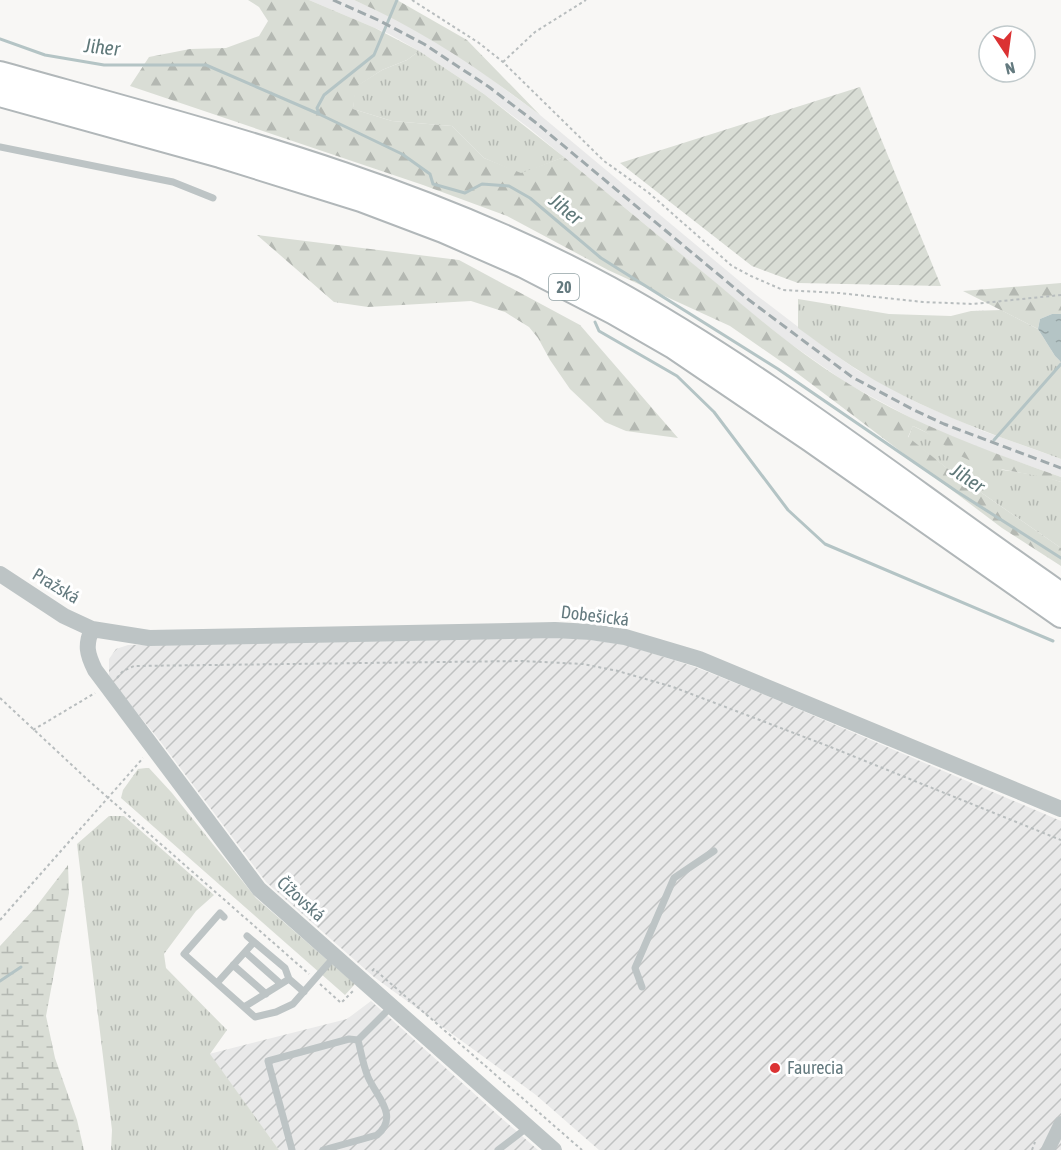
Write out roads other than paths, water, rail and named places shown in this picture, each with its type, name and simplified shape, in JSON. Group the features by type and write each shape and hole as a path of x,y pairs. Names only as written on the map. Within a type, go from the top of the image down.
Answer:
{"highway":[{"name":"20","path":"0,73 296,158 391,191 527,247 608,287 752,375 1061,594"},
{"name":"20","path":"0,95 220,156 361,200 443,231 523,266 615,313 673,347 1061,616"}],"street":[{"name":"Pražská","path":"0,574 57,611 92,629"},
{"name":"Čížovská","path":"92,629 87,641 87,649 95,670 259,888 554,1150"},
{"name":"Dobešická","path":"92,629 149,638 555,630 625,637 699,659 1061,809"},
{"path":"1048,1150 1061,1123"}],"lane":[{"path":"0,147 173,182 213,198"},
{"path":"642,987 635,968 674,878 714,851"},
{"path":"224,917 220,913 184,954 255,1017 276,1012 293,1004 336,956"},
{"path":"247,936 285,968 289,979 304,992"},
{"path":"217,983 254,942"},
{"path":"245,952 281,984"},
{"path":"233,965 266,993"},
{"path":"244,1007 289,979"},
{"path":"358,1040 392,1006"},
{"path":"292,1150 268,1061 349,1039 358,1040"},
{"path":"323,1150 377,1135 387,1122 382,1099 366,1072 358,1040"},
{"path":"498,1150 528,1127"}],"water":[{"path":"1052,314 1061,314 1061,362 1038,329 1040,319"}],"waterway":[{"path":"319,114 317,108 324,95 374,55 397,0"},
{"name":"Jiher","path":"0,39 45,55 104,65 206,65 319,114 402,154 430,174 433,184 465,193 482,184 509,186 530,198 601,258 778,369 956,491 1061,558"},
{"path":"595,322 599,331 677,376 714,412 788,510 825,544 1053,641"},
{"path":"994,440 1061,364"},
{"path":"0,981 21,967"}],"railway":[{"path":"333,0 424,44 489,87 535,122 749,300 852,377 944,424 1061,468"}],"place":[{"name":"Faurecia","path":"775,1068"}]}
